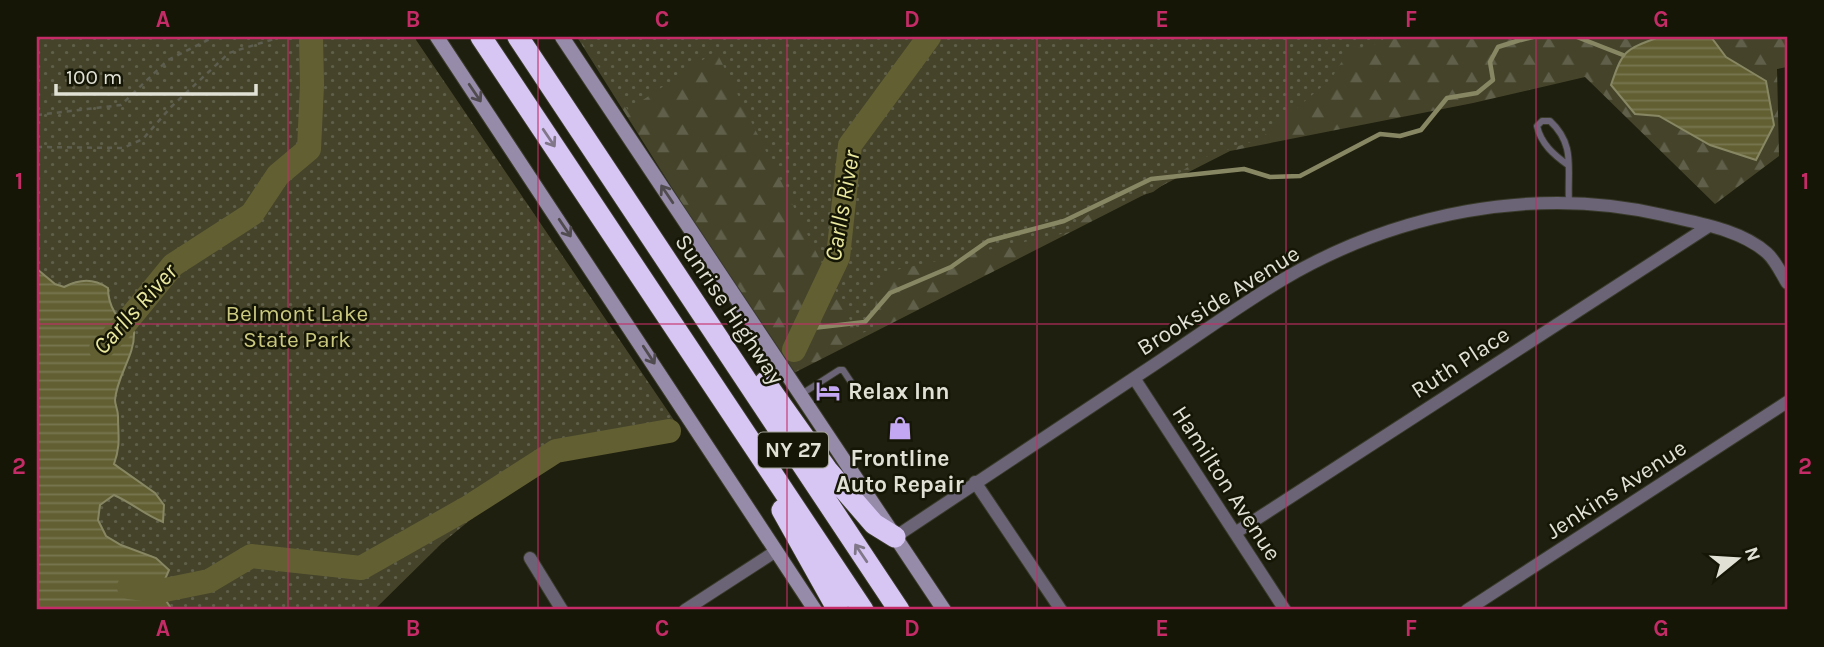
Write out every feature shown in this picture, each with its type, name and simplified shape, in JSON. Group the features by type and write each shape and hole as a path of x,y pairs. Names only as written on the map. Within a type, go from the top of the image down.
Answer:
{"highway":[{"name":"NY 27","path":"481,37 863,610"},
{"name":"Sunrise Highway","path":"518,37 899,610"},
{"path":"686,290 765,382 828,471 874,524 895,537"},
{"path":"746,435 791,528 838,610"}],"main road":[{"path":"437,37 815,610"},
{"path":"562,37 944,610"}],"street":[{"name":"Brookside Avenue","path":"895,537 1283,279 1354,245 1449,214 1497,206 1569,202 1650,212 1709,226 1750,240 1769,254 1787,283"},
{"name":"Ruth Place","path":"1235,533 1709,226"},
{"name":"Hamilton Avenue","path":"1134,379 1285,610"},
{"name":"Jenkins Avenue","path":"1467,610 1787,402"},
{"path":"975,482 1061,610"},
{"path":"685,610 776,551"},
{"path":"530,558 562,610"}],"lane":[{"path":"1568,165 1554,155 1539,134 1537,126 1542,121 1550,121 1564,135 1568,165 1569,202"},
{"path":"800,395 839,370 843,370 853,385"}],"path":[{"path":"37,115 121,105 168,60 214,37"},
{"path":"37,147 123,148 143,139 171,107 229,53 280,37"}],"green space":[{"name":"Belmont Lake State Park","path":"37,37 414,37 678,426 646,443 567,441 442,543 374,610 37,610"},
{"path":"577,37 1787,37 1787,67 1777,69 1779,156 1715,204 1585,77 1473,103 1230,151 790,375"},
{"path":"578,37 1385,37 1380,43 1349,50 1331,79 1260,139 1199,159 1153,192 1092,211 1070,232 891,271 877,289 873,330 857,334 716,51 628,110"}],"shaded area":[{"path":"1659,37 1711,37 1726,57 1766,81 1774,125 1756,160 1710,145 1659,116 1635,114 1611,85 1626,53"},
{"path":"37,269 55,284 64,287 86,281 97,282 108,288 115,313 134,332 132,349 116,391 119,440 114,464 155,493 164,505 163,522 114,495 100,505 98,520 106,536 121,545 156,558 169,570 160,591 172,610 37,610"}],"waterway":[{"name":"Carlls River","path":"101,349 173,265 252,214 278,175 309,149 311,37"},
{"name":"Carlls River","path":"794,350 838,257 850,145 929,37"},
{"path":"804,329 865,322 890,293 951,267 988,241 1064,221 1151,179 1244,169 1270,177 1300,176 1380,134 1400,136 1421,130 1447,98 1477,93 1493,80 1490,62 1498,47 1522,37"},
{"path":"1521,40 1533,37"},
{"path":"1577,37 1623,55"},
{"path":"129,587 160,591 209,581 251,556 361,568 467,508 556,451 669,431"}],"place":[{"name":"Relax Inn","path":"828,391"},
{"name":"Frontline Auto Repair","path":"900,428"}]}
